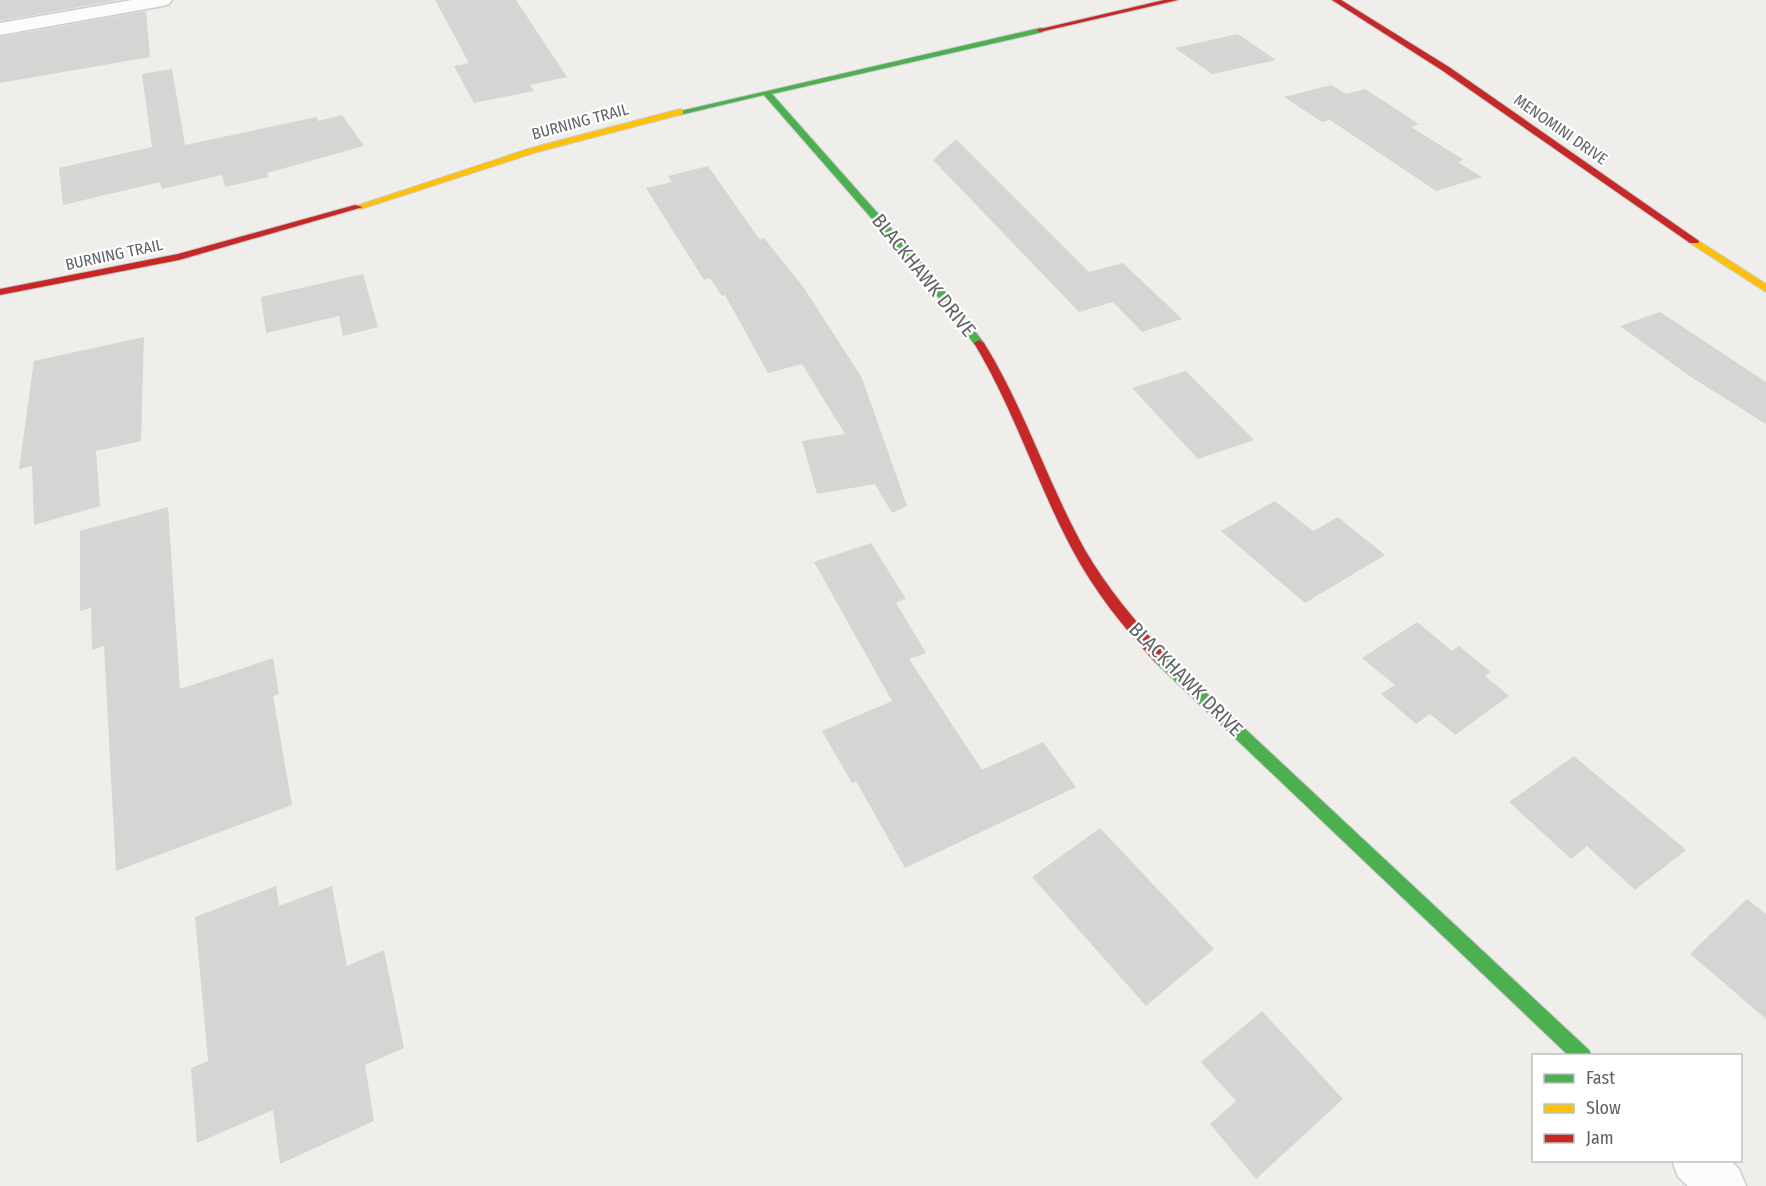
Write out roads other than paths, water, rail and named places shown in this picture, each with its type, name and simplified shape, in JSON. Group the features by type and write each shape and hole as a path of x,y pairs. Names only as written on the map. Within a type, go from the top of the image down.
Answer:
{"street":[{"path":"0,29 139,2 163,0"},
{"name":"BURNING TRAIL","path":"0,292 56,283 216,249 567,141 766,92 1174,0"},
{"name":"MENOMINI DRIVE","path":"1335,0 1419,51 1658,218 1766,289"},
{"name":"BLACKHAWK DRIVE","path":"766,92 965,321 1015,404 1078,550 1131,626 1162,660 1581,1054"},
{"path":"1696,1162 1722,1186"}]}
